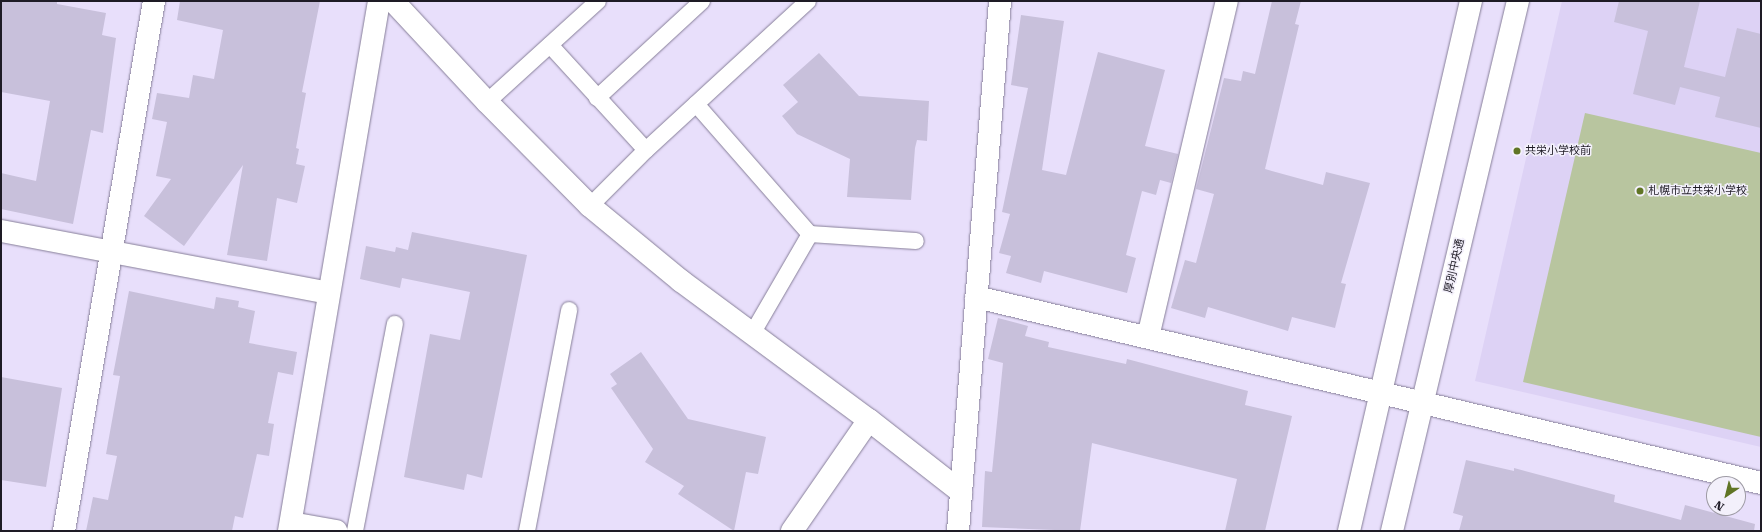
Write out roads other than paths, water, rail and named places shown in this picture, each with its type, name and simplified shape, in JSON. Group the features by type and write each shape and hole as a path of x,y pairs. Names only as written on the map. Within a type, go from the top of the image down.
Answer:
{"street":[{"path":"64,531 110,250 154,1"},
{"path":"336,531 290,527 328,293 379,1"},
{"path":"393,1 487,102 590,206 680,281 869,420 961,492"},
{"path":"958,531 1000,1"},
{"path":"1148,338 1227,1"},
{"path":"1349,531 1471,1"},
{"name":"厚別中央通","path":"1392,531 1518,1"},
{"path":"1,231 110,250 328,293"},
{"path":"976,297 1422,404 1761,483"},
{"path":"792,531 869,420"}],"lane":[{"path":"487,102 598,1"},
{"path":"597,98 702,1"},
{"path":"590,206 646,150 808,1"},
{"path":"550,45 646,150"},
{"path":"696,104 810,234 916,241"},
{"path":"752,334 810,234"},
{"path":"527,531 569,310"},
{"path":"355,531 396,324"}],"place":[{"name":"共栄小学校前","path":"1517,151"},
{"name":"札幌市立共栄小学校","path":"1640,191"}]}
